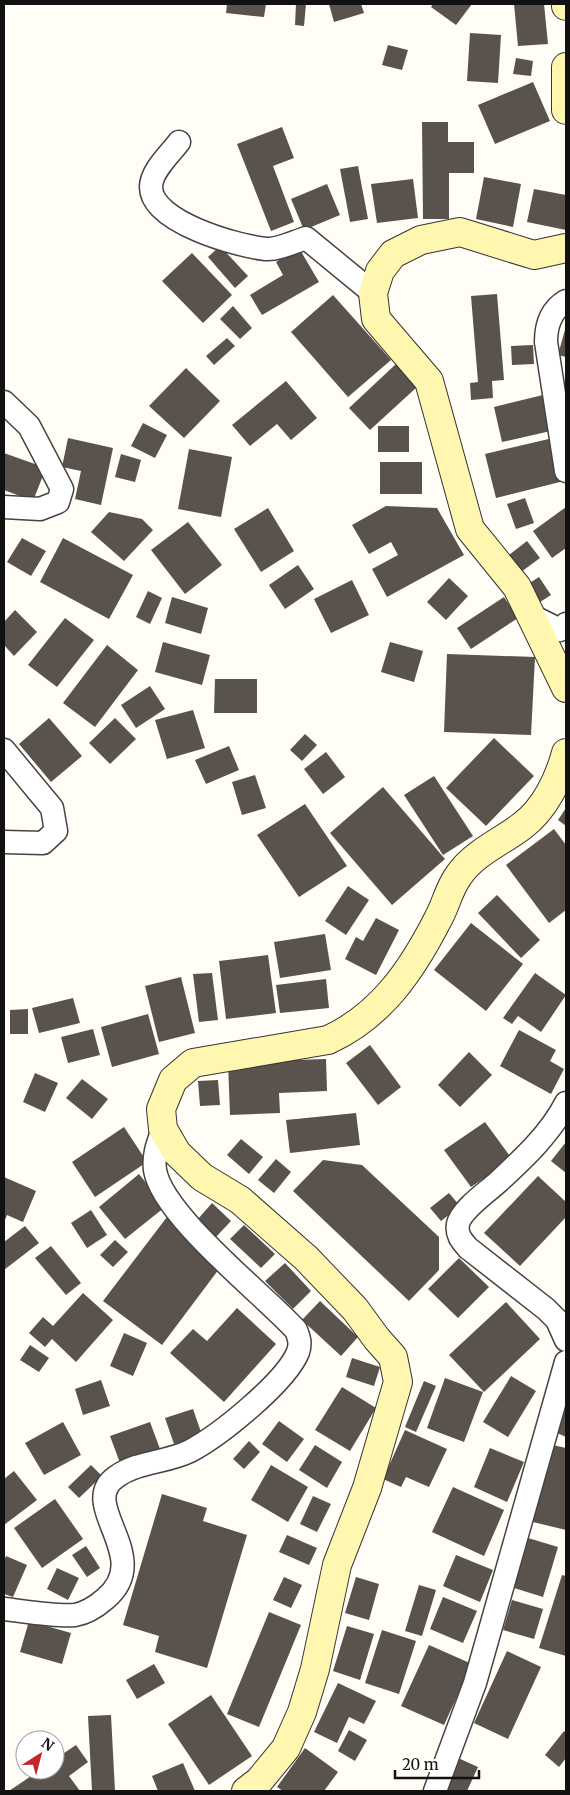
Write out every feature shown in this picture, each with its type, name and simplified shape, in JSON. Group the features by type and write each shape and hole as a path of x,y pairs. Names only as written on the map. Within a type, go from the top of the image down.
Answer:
{"street":[{"path":"566,66 566,110"},
{"path":"179,142 157,171 151,186 154,200 168,214 212,237 267,249 306,238 373,293"},
{"path":"566,248 534,255 460,232 421,240 393,254 380,271 373,293 376,319 429,380 470,528 517,587 566,688"},
{"path":"566,300 553,314 546,327 546,342 566,471"},
{"path":"4,402 30,426 62,489 58,502 40,509 4,507"},
{"path":"532,616 560,630 566,624"},
{"path":"4,750 52,808 56,831 44,843 4,842"},
{"path":"4,1609 75,1615 93,1607 112,1594 123,1576 123,1561 104,1506 103,1495 108,1485 130,1468 174,1457 207,1440 264,1394 291,1364 298,1352 300,1342 296,1330 185,1223 161,1187 155,1172 155,1153 163,1129 161,1109 173,1080 194,1063 328,1040 348,1032 373,1013 405,977 439,918 450,888 459,874 474,859 524,825 542,804 564,769"},
{"path":"566,1103 556,1122 498,1182 468,1209 458,1224 459,1236 468,1248 546,1309 557,1320 566,1340"},
{"path":"163,1129 177,1153 202,1176 240,1200 306,1258 355,1309 393,1357 398,1382 367,1488 336,1565 315,1669 302,1712 286,1748 258,1781 246,1791"},
{"path":"435,1791 475,1683 566,1362"}],"building":[{"path":"227,4 266,4 264,17 226,13"},
{"path":"296,4 306,4 304,26 295,25"},
{"path":"329,4 361,4 364,13 334,22"},
{"path":"433,4 472,4 456,25 431,7"},
{"path":"514,4 544,4 548,44 518,46"},
{"path":"470,33 501,35 498,83 467,81"},
{"path":"388,45 408,50 402,70 382,65"},
{"path":"516,58 533,61 531,76 513,74"},
{"path":"533,82 550,121 495,144 478,105"},
{"path":"422,122 448,122 448,142 474,142 474,173 449,173 449,219 423,219"},
{"path":"282,127 294,158 273,166 294,222 271,231 237,144"},
{"path":"358,166 368,219 350,222 340,169"},
{"path":"484,177 521,184 513,227 476,219"},
{"path":"413,179 418,218 377,223 371,184"},
{"path":"327,184 340,215 304,230 291,199"},
{"path":"534,189 566,195 566,230 527,222"},
{"path":"220,246 248,276 235,288 208,257"},
{"path":"299,248 319,282 262,315 250,295 283,275 276,262"},
{"path":"192,253 232,295 203,323 162,281"},
{"path":"497,294 504,380 492,381 493,398 471,400 470,383 478,382 471,296"},
{"path":"333,295 391,360 348,397 291,332"},
{"path":"233,306 252,328 240,339 220,319"},
{"path":"566,326 566,357 558,355"},
{"path":"227,338 235,346 214,365 206,356"},
{"path":"533,345 534,364 512,365 511,346"},
{"path":"396,364 417,387 370,430 349,408"},
{"path":"186,368 220,401 184,438 149,406"},
{"path":"286,381 317,418 291,440 277,424 250,446 232,425"},
{"path":"547,394 555,430 502,442 494,407"},
{"path":"143,423 167,435 155,458 131,446"},
{"path":"378,426 409,426 409,452 378,452"},
{"path":"68,438 113,448 101,505 75,499 81,471 62,467"},
{"path":"553,438 564,481 496,498 485,454"},
{"path":"189,449 232,457 221,517 178,509"},
{"path":"4,453 46,468 33,501 4,490"},
{"path":"121,454 141,460 135,482 115,477"},
{"path":"380,462 422,462 422,494 380,494"},
{"path":"525,498 534,523 516,529 507,504"},
{"path":"386,506 437,508 464,555 387,597 372,569 398,555 391,542 369,554 352,525"},
{"path":"566,507 566,548 552,558 533,531"},
{"path":"268,508 294,551 261,572 234,529"},
{"path":"109,512 142,519 153,530 124,561 91,532"},
{"path":"188,522 222,565 185,594 151,550"},
{"path":"22,538 46,551 31,576 7,562"},
{"path":"63,538 133,575 109,619 40,582"},
{"path":"527,541 540,558 521,572 509,555"},
{"path":"298,565 314,589 285,609 269,585"},
{"path":"539,577 551,595 537,604 525,586"},
{"path":"449,578 468,596 446,620 427,602"},
{"path":"352,580 369,615 331,633 314,599"},
{"path":"148,591 162,598 150,624 136,617"},
{"path":"172,597 208,608 201,634 165,623"},
{"path":"504,597 518,618 471,649 457,628"},
{"path":"15,610 37,632 14,656 4,645 4,622"},
{"path":"65,618 94,640 57,687 28,665"},
{"path":"163,642 210,655 202,685 155,672"},
{"path":"390,642 423,651 414,682 381,672"},
{"path":"107,645 138,670 95,727 63,703"},
{"path":"447,654 535,657 531,735 444,732"},
{"path":"215,679 257,679 257,713 214,713"},
{"path":"150,686 165,709 136,728 121,705"},
{"path":"193,710 205,748 167,759 155,720"},
{"path":"49,718 82,756 51,782 19,744"},
{"path":"115,718 136,739 110,764 89,743"},
{"path":"305,734 317,745 302,761 290,750"},
{"path":"494,738 534,776 486,826 446,788"},
{"path":"229,746 239,770 206,784 195,760"},
{"path":"326,752 345,777 323,794 304,769"},
{"path":"255,775 266,808 242,815 232,782"},
{"path":"434,776 473,836 443,855 404,795"},
{"path":"383,787 445,859 392,905 330,833"},
{"path":"305,804 347,866 299,897 257,835"},
{"path":"566,808 566,826 558,820"},
{"path":"554,829 566,845 566,910 549,923 506,865"},
{"path":"348,886 369,900 346,935 325,921"},
{"path":"497,895 540,940 521,958 478,913"},
{"path":"376,918 399,930 376,975 345,959 356,937 363,941"},
{"path":"471,923 523,964 486,1011 434,970"},
{"path":"325,934 331,970 280,978 274,942"},
{"path":"268,955 276,1013 226,1019 219,961"},
{"path":"212,973 218,1020 199,1022 193,974"},
{"path":"535,973 566,995 541,1032 518,1016 512,1024 503,1018"},
{"path":"181,977 195,1033 159,1042 145,986"},
{"path":"326,979 329,1008 280,1013 276,985"},
{"path":"73,998 80,1023 39,1033 32,1008"},
{"path":"28,1009 28,1034 10,1034 10,1010"},
{"path":"148,1014 159,1054 112,1067 101,1027"},
{"path":"93,1029 100,1055 68,1063 61,1037"},
{"path":"519,1030 556,1050 550,1061 564,1069 551,1094 500,1066"},
{"path":"370,1045 401,1087 378,1105 346,1063"},
{"path":"469,1052 492,1075 460,1107 438,1085"},
{"path":"326,1059 327,1091 279,1093 280,1113 230,1115 228,1062"},
{"path":"35,1073 58,1083 45,1112 23,1102"},
{"path":"82,1079 108,1099 92,1119 66,1098"},
{"path":"218,1080 220,1105 200,1106 198,1081"},
{"path":"356,1113 360,1145 290,1153 286,1120"},
{"path":"485,1122 512,1159 471,1187 444,1150"},
{"path":"124,1127 147,1162 95,1197 72,1162"},
{"path":"241,1139 263,1157 249,1174 227,1155"},
{"path":"566,1142 566,1173 551,1161"},
{"path":"276,1159 291,1172 274,1193 258,1180"},
{"path":"323,1160 362,1165 439,1237 439,1270 409,1301 293,1191"},
{"path":"139,1174 165,1207 125,1239 99,1207"},
{"path":"538,1176 566,1202 566,1217 520,1266 484,1233"},
{"path":"4,1177 36,1191 23,1222 7,1215 4,1222"},
{"path":"449,1193 460,1206 441,1221 430,1208"},
{"path":"212,1203 231,1221 216,1237 198,1219"},
{"path":"91,1210 107,1235 87,1248 71,1223"},
{"path":"167,1217 225,1261 162,1345 103,1301"},
{"path":"244,1225 275,1254 261,1268 230,1239"},
{"path":"25,1226 39,1243 4,1270 4,1242"},
{"path":"115,1240 128,1252 113,1267 100,1255"},
{"path":"51,1246 81,1283 66,1295 35,1258"},
{"path":"459,1258 489,1287 458,1318 428,1289"},
{"path":"285,1263 311,1291 293,1309 265,1281"},
{"path":"83,1293 113,1320 76,1362 52,1339 45,1347 29,1333 43,1317 53,1326"},
{"path":"320,1301 358,1337 341,1356 302,1320"},
{"path":"506,1302 540,1339 484,1392 449,1355"},
{"path":"237,1308 276,1344 224,1402 170,1353 193,1329 207,1341"},
{"path":"124,1333 147,1343 133,1376 110,1366"},
{"path":"30,1345 49,1358 39,1372 20,1360"},
{"path":"352,1358 380,1367 374,1386 346,1377"},
{"path":"511,1376 536,1391 508,1437 483,1422"},
{"path":"445,1378 483,1392 464,1442 427,1428"},
{"path":"101,1380 110,1406 83,1415 75,1389"},
{"path":"424,1381 436,1386 416,1432 405,1427"},
{"path":"342,1387 376,1408 350,1451 315,1430"},
{"path":"566,1402 566,1437 553,1431"},
{"path":"193,1409 202,1435 174,1444 165,1418"},
{"path":"279,1421 304,1439 287,1462 262,1444"},
{"path":"63,1422 81,1455 44,1475 25,1443"},
{"path":"150,1422 160,1449 120,1463 110,1436"},
{"path":"405,1430 447,1449 429,1487 406,1477 401,1487 383,1479"},
{"path":"249,1441 260,1452 244,1469 233,1459"},
{"path":"315,1445 342,1462 327,1488 299,1470"},
{"path":"553,1445 566,1448 566,1530 533,1522"},
{"path":"490,1448 524,1462 507,1502 474,1487"},
{"path":"91,1465 102,1476 79,1498 68,1487"},
{"path":"271,1465 308,1487 288,1522 251,1500"},
{"path":"14,1471 37,1500 4,1525 4,1479"},
{"path":"453,1487 504,1510 484,1556 432,1532"},
{"path":"162,1494 207,1508 203,1521 247,1535 207,1668 155,1652 159,1636 123,1625"},
{"path":"313,1496 331,1504 317,1532 300,1524"},
{"path":"55,1499 83,1539 42,1568 14,1528"},
{"path":"287,1535 317,1548 309,1565 279,1552"},
{"path":"528,1538 558,1547 543,1597 514,1588"},
{"path":"86,1546 100,1568 87,1577 72,1555"},
{"path":"456,1555 493,1570 480,1602 443,1586"},
{"path":"6,1556 27,1565 13,1597 4,1594 4,1561"},
{"path":"57,1568 79,1578 68,1600 47,1589"},
{"path":"562,1575 566,1576 566,1656 539,1648"},
{"path":"284,1577 302,1585 291,1608 273,1600"},
{"path":"356,1577 379,1584 369,1620 345,1613"},
{"path":"419,1585 436,1590 422,1636 405,1631"},
{"path":"443,1597 477,1611 463,1643 430,1629"},
{"path":"512,1600 543,1609 534,1639 503,1630"},
{"path":"269,1612 301,1625 259,1727 227,1714"},
{"path":"29,1621 71,1633 62,1664 20,1652"},
{"path":"347,1626 374,1634 360,1680 333,1671"},
{"path":"382,1630 416,1641 399,1694 365,1683"},
{"path":"429,1645 472,1664 444,1725 401,1706"},
{"path":"507,1651 541,1667 508,1739 474,1723"},
{"path":"154,1664 165,1683 137,1699 126,1680"},
{"path":"338,1683 376,1701 364,1724 349,1717 337,1743 314,1732"},
{"path":"211,1695 252,1756 209,1785 168,1724"},
{"path":"111,1715 115,1791 92,1791 88,1716"},
{"path":"349,1730 367,1740 355,1761 338,1751"},
{"path":"564,1731 566,1733 566,1758 559,1767 545,1755"},
{"path":"76,1745 88,1762 69,1776 80,1791 9,1791 25,1780 65,1780 65,1752"},
{"path":"305,1748 338,1772 324,1791 283,1791 277,1787"},
{"path":"458,1758 478,1767 467,1791 443,1791"},
{"path":"183,1763 195,1791 158,1791 152,1776"}]}
